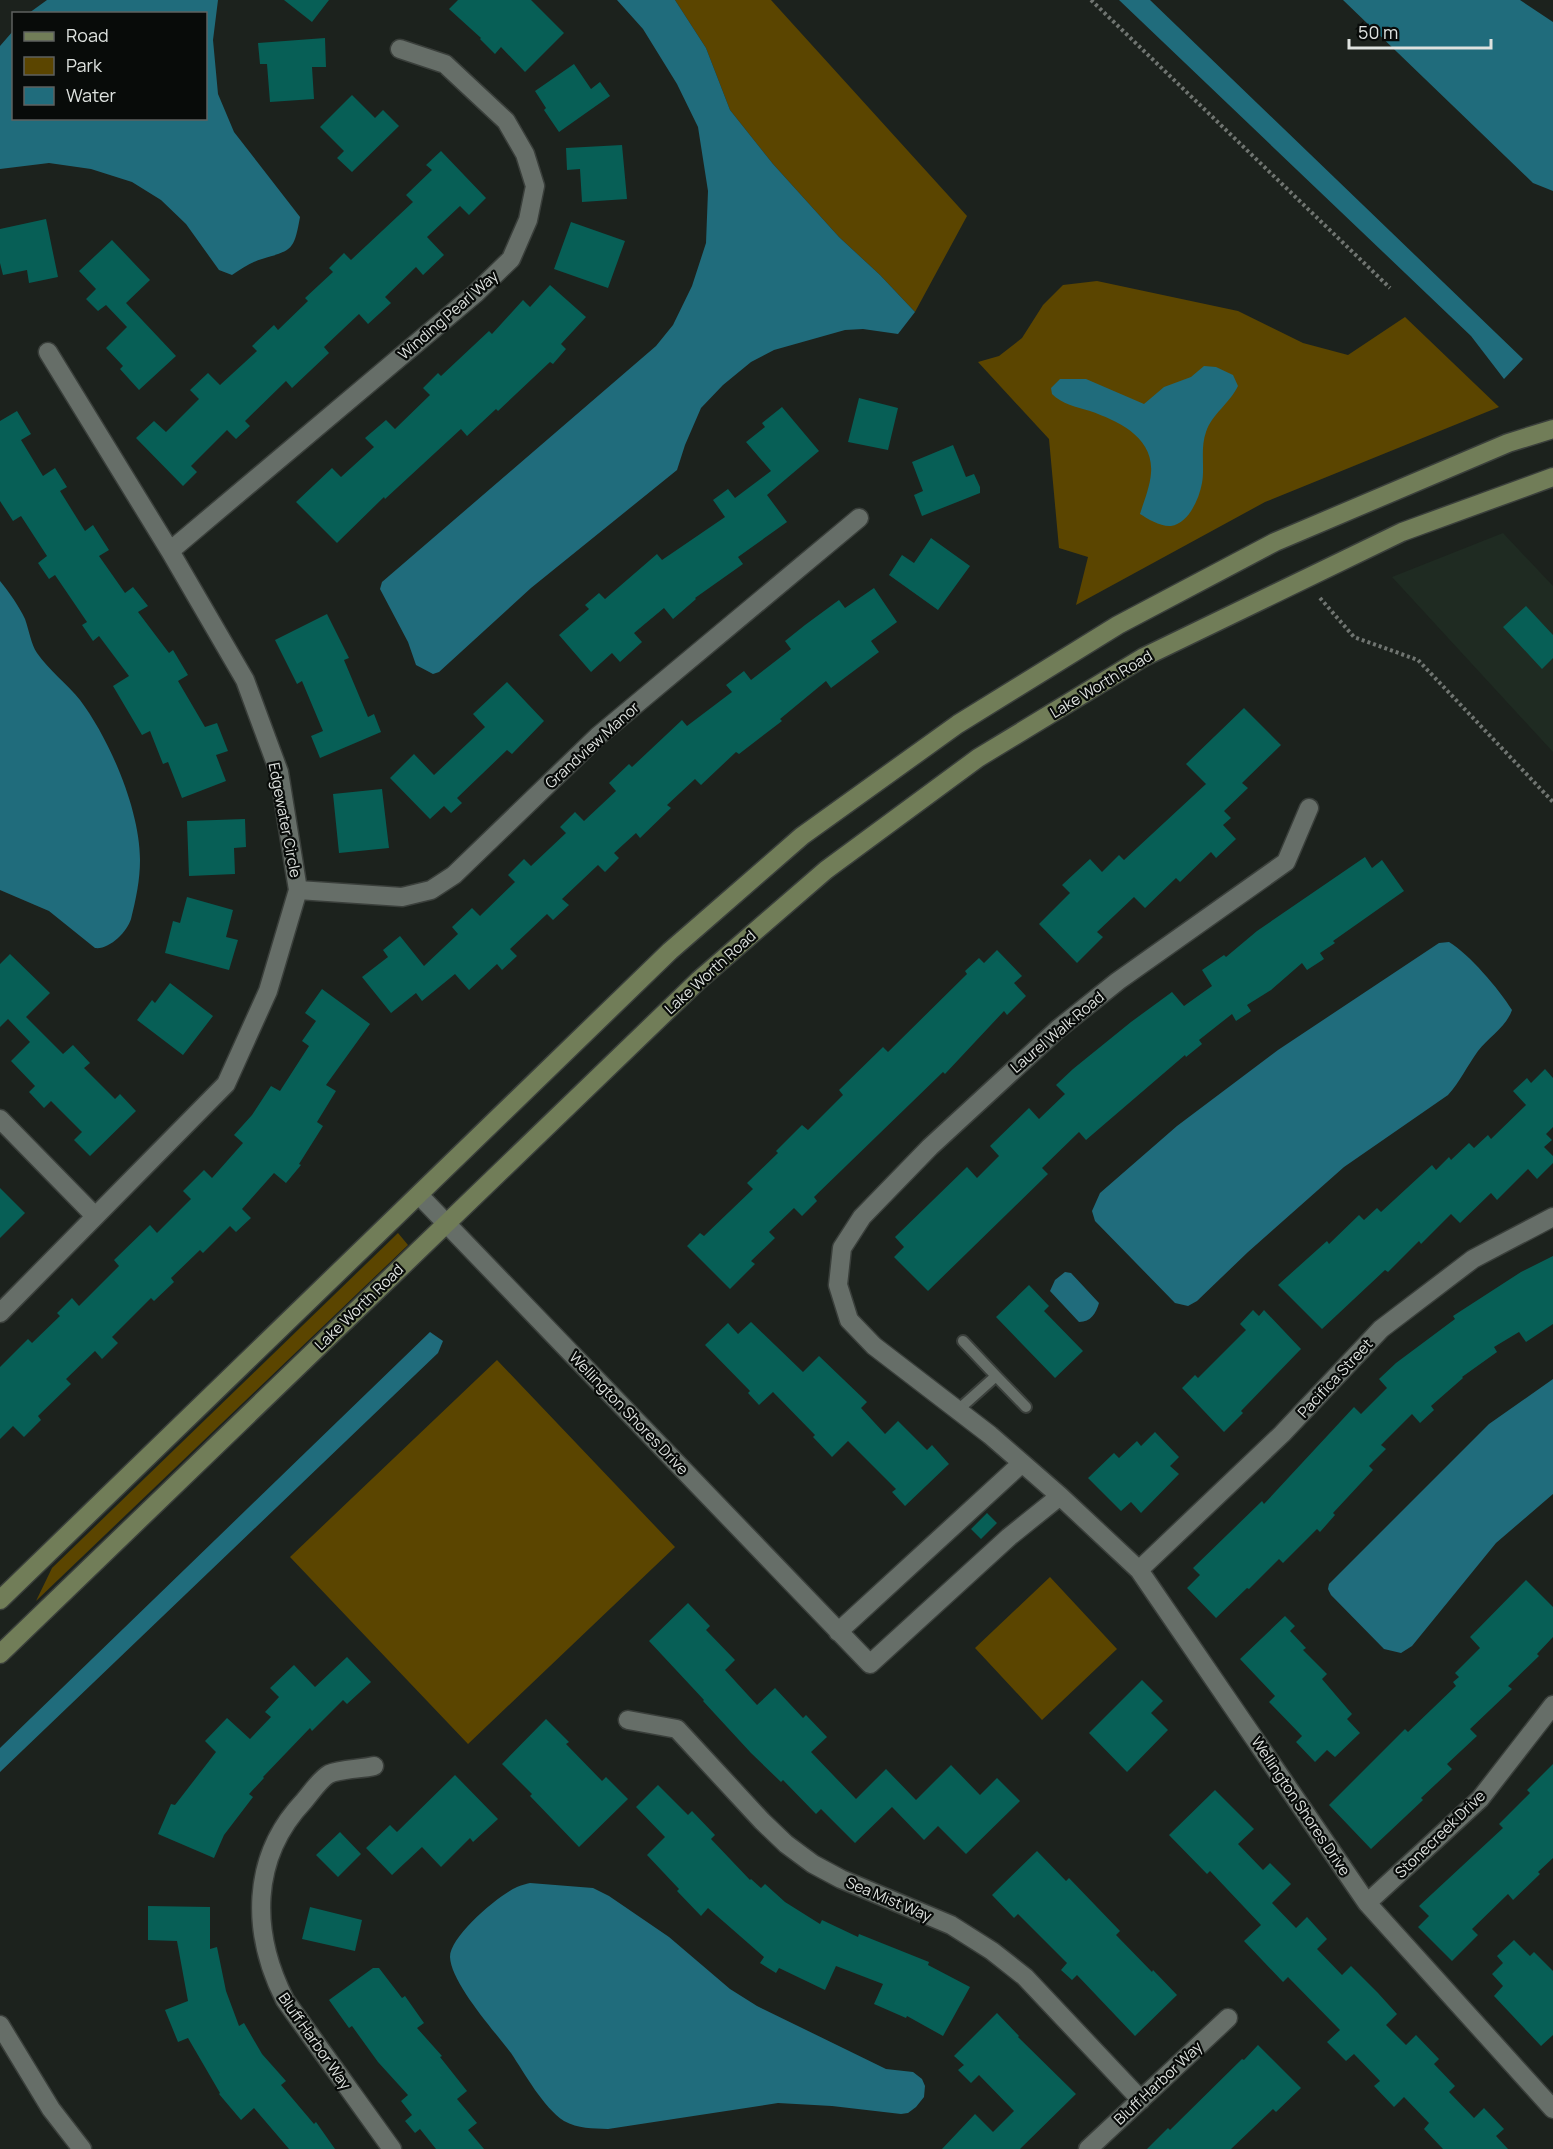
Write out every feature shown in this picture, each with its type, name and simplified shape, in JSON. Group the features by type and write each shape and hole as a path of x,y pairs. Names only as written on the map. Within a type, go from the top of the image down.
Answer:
{"street":[{"name":"Winding Pearl Way","path":"170,551 476,293 511,259 528,220 535,186 525,154 506,121 445,64 399,49"},
{"name":"Edgewater Circle","path":"0,1313 226,1083 268,991 298,890 279,772 245,680 170,551 48,352"},
{"path":"0,1600 669,951 802,836 958,724 1118,625 1275,542 1508,443 1553,429"},
{"name":"Lake Worth Road","path":"0,1654 699,980 826,870 978,758 1144,657 1402,532 1553,477"},
{"name":"Grandview Manor","path":"298,890 402,897 431,890 454,875 598,736 859,518"},
{"name":"Laurel Walk Road","path":"838,1285 842,1248 862,1217 930,1147 1058,1029 1118,981 1286,862 1309,808"},
{"path":"0,1119 95,1216"},
{"name":"Wellington Shores Drive","path":"419,1195 870,1664 1009,1537 1060,1496"},
{"name":"Pacifica Street","path":"1139,1570 1282,1434 1381,1329 1473,1259 1553,1217"},
{"name":"Wellington Shores Drive","path":"838,1285 849,1320 874,1346 958,1410 1022,1463 1139,1570 1367,1903 1553,2109"},
{"path":"838,1632 1022,1463"},
{"name":"Stonecreek Drive","path":"1367,1903 1480,1799 1553,1705"},
{"name":"Sea Mist Way","path":"628,1720 677,1729 762,1821 786,1844 813,1863 842,1879 951,1925 992,1951 1025,1977 1141,2100"},
{"name":"Bluff Harbor Way","path":"374,1766 328,1774 290,1815 276,1841 265,1872 260,1901 261,1928 273,1976 285,2000 392,2149"},
{"name":"Bluff Harbor Way","path":"1088,2149 1228,2018"},
{"path":"0,2025 51,2109 82,2149"}],"lane":[{"path":"963,1341 1026,1407"},
{"path":"958,1410 996,1376"}],"path":[{"path":"1091,0 1390,288"},
{"path":"1320,598 1354,637 1418,660 1553,802"}],"shaded area":[{"path":"1503,533 1553,586 1553,752 1392,577"}],"green space":[{"path":"675,0 771,0 967,216 915,312 839,237 773,164 730,110 706,48"},
{"path":"1097,281 1238,311 1303,343 1348,355 1405,317 1499,407 1265,502 1076,605 1088,557 1059,548 1049,439 978,362 999,356 1022,338 1043,305 1063,285"},
{"path":"398,1233 408,1245 36,1601 52,1568"},
{"path":"497,1360 675,1547 468,1744 290,1557"},
{"path":"1050,1577 1117,1649 1042,1720 975,1648"}],"water":[{"path":"47,0 218,0 213,40 218,94 234,132 300,217 296,237 290,247 286,251 254,262 232,275 219,270 186,224 161,200 132,182 91,169 49,163 0,169 0,46 12,32 12,120 207,120 207,12 30,12"},
{"path":"617,0 675,0 706,48 730,110 773,164 839,237 915,312 898,334 863,329 845,330 774,350 751,362 723,385 701,408 677,470 531,588 439,672 433,674 416,665 408,642 380,589 382,582 656,346 673,325 692,286 706,243 708,191 698,127 677,84 643,29"},
{"path":"1119,0 1150,0 1523,359 1504,379 1471,336"},
{"path":"1343,0 1520,0 1553,22 1553,191 1533,183"},
{"path":"1204,366 1216,367 1233,375 1238,386 1212,420 1206,432 1203,445 1202,483 1192,509 1177,524 1163,525 1140,514 1151,473 1147,450 1140,440 1132,432 1112,420 1060,400 1052,394 1051,388 1060,379 1086,379 1144,404 1164,387 1191,377"},
{"path":"0,581 23,614 37,653 80,700 102,735 121,776 135,820 139,840 140,867 131,919 117,939 100,948 95,948 49,911 0,890"},
{"path":"1449,942 1492,982 1512,1010 1506,1022 1478,1051 1448,1095 1344,1167 1248,1252 1197,1301 1188,1306 1175,1303 1095,1221 1092,1211 1100,1193 1177,1126 1278,1050 1439,943"},
{"path":"1065,1272 1071,1273 1099,1303 1090,1319 1079,1322 1050,1291 1055,1280"},
{"path":"430,1332 443,1341 438,1353 0,1772 0,1748"},
{"path":"1553,1379 1553,1494 1496,1543 1412,1646 1401,1653 1384,1649 1331,1595 1328,1589 1329,1584 1489,1424"},
{"path":"530,1883 593,1888 609,1896 669,1937 730,1989 757,2006 886,2069 913,2072 922,2079 925,2086 924,2097 908,2113 901,2114 832,2106 778,2103 608,2129 569,2124 556,2115 542,2099 511,2053 475,2007 452,1968 450,1957 458,1938 477,1917 509,1891"}],"building":[{"path":"284,0 329,0 312,22"},
{"path":"458,0 531,0 564,33 525,72 501,47 495,54 449,9"},
{"path":"325,38 326,67 312,67 314,99 270,102 267,64 260,64 258,43"},
{"path":"574,64 591,89 600,82 610,96 559,132 544,110 546,108 535,91"},
{"path":"352,95 375,118 383,110 399,126 352,172 337,158 344,151 320,127"},
{"path":"622,145 627,199 582,202 580,169 567,170 566,148"},
{"path":"441,151 486,198 469,215 460,206 427,237 444,255 423,275 416,267 385,297 391,303 368,324 359,314 324,347 329,353 292,388 286,381 245,421 250,426 236,439 227,430 191,466 197,472 183,486 136,438 154,421 166,432 199,399 190,390 208,373 220,385 257,351 252,346 274,325 278,330 308,301 305,298 333,272 329,268 344,253 351,260 413,202 406,195 432,170 426,165"},
{"path":"46,219 58,277 29,283 27,270 3,275 0,263 0,229"},
{"path":"571,222 625,241 608,288 554,269"},
{"path":"112,240 150,280 126,303 176,356 139,390 120,369 123,366 106,348 127,327 106,305 98,311 86,299 96,289 79,271"},
{"path":"550,285 586,317 561,344 566,349 553,364 550,362 498,411 496,409 467,436 461,429 385,499 384,497 337,543 296,502 332,468 341,477 374,447 365,438 386,420 395,429 430,395 423,388 438,373 441,376 489,331 492,334 523,300 530,307"},
{"path":"859,398 898,408 888,450 848,442"},
{"path":"782,407 819,451 767,495 787,522 738,557 743,564 695,598 673,619 664,608 634,633 642,642 620,662 612,653 591,672 559,635 589,609 585,605 599,593 605,599 657,554 662,560 725,517 713,500 728,489 735,498 771,471 746,442 765,427 762,423"},
{"path":"17,411 31,434 21,440 43,476 55,468 67,487 60,491 85,531 93,525 109,550 99,556 125,593 133,587 148,606 138,612 169,653 173,650 188,675 178,681 205,727 217,723 228,751 216,755 226,781 182,798 168,762 163,764 150,731 142,735 113,686 129,676 99,636 93,641 82,625 87,622 55,575 49,579 38,563 47,556 21,516 13,521 0,501 0,421"},
{"path":"953,445 966,477 974,474 980,487 980,493 922,516 914,495 923,491 912,462"},
{"path":"931,538 970,566 938,610 889,575 902,555 914,563"},
{"path":"874,588 897,622 871,641 879,652 831,688 826,681 780,719 782,721 739,754 736,752 701,785 695,779 667,805 671,808 640,838 636,833 614,853 619,858 605,872 598,865 562,899 569,905 553,920 547,914 510,949 517,956 502,970 497,964 469,990 455,974 422,1001 416,993 391,1013 362,977 388,957 383,950 400,936 424,966 458,934 452,927 472,908 480,916 515,882 508,875 524,859 531,866 566,833 560,827 575,812 584,821 616,791 609,783 629,764 632,767 682,720 687,726 732,692 726,685 744,671 751,680 791,649 785,641 839,600 845,608"},
{"path":"1526,606 1553,635 1553,658 1542,669 1503,627"},
{"path":"327,614 349,658 344,660 368,717 374,714 381,732 320,758 311,736 323,731 302,681 297,684 275,640"},
{"path":"507,682 544,721 512,754 507,750 457,798 462,803 451,813 444,806 430,819 390,778 414,754 434,775 485,727 473,714"},
{"path":"1244,708 1281,745 1242,783 1248,788 1224,811 1231,818 1223,825 1236,839 1216,858 1211,852 1180,882 1176,878 1145,908 1134,897 1097,932 1103,937 1077,963 1039,924 1070,893 1062,885 1090,859 1102,872 1119,855 1124,860 1206,784 1186,764"},
{"path":"382,789 389,848 339,853 333,794"},
{"path":"245,819 246,847 234,848 235,874 189,876 187,821"},
{"path":"1365,857 1372,868 1382,860 1404,891 1333,941 1335,943 1320,953 1324,959 1307,970 1302,963 1271,990 1247,1005 1251,1011 1236,1021 1232,1014 1199,1040 1202,1044 1186,1057 1185,1055 1086,1140 1079,1132 1042,1168 1048,1174 928,1291 894,1257 904,1247 895,1237 967,1167 977,1178 999,1156 990,1146 1029,1108 1039,1119 1065,1094 1056,1085 1073,1069 1172,992 1184,1006 1212,986 1202,970 1224,955 1226,957 1257,931"},
{"path":"187,897 233,910 226,937 238,940 229,970 165,953 173,921 180,923"},
{"path":"997,950 1022,976 1014,983 1026,996 1007,1015 1004,1011 945,1074 943,1072 814,1197 817,1201 802,1216 794,1208 769,1232 775,1238 751,1261 755,1264 730,1289 687,1246 700,1233 704,1236 753,1189 747,1183 778,1153 776,1151 802,1125 808,1130 843,1095 839,1090 883,1047 888,1052 967,974 965,971 979,958 984,963"},
{"path":"10,954 50,993 26,1017 63,1054 73,1045 90,1063 84,1068 115,1099 120,1094 136,1111 90,1156 74,1140 82,1132 51,1101 44,1108 29,1092 35,1086 11,1061 30,1042 8,1019 0,1027 0,964"},
{"path":"170,983 213,1016 183,1055 137,1020 152,1000 155,1003"},
{"path":"322,989 370,1024 326,1085 336,1091 317,1122 323,1126 299,1164 301,1165 286,1183 274,1173 242,1209 251,1218 236,1232 230,1226 203,1253 200,1250 171,1278 174,1282 154,1301 151,1298 112,1337 118,1343 102,1359 95,1351 66,1379 71,1384 38,1416 41,1420 24,1437 13,1426 0,1439 0,1367 28,1339 32,1343 60,1316 57,1313 72,1298 79,1306 119,1266 114,1260 150,1225 157,1233 191,1199 183,1191 204,1170 212,1178 243,1143 234,1135 252,1115 271,1086 280,1091 309,1046 302,1041 316,1021 305,1013"},
{"path":"1545,1069 1553,1078 1553,1127 1546,1134 1552,1140 1544,1147 1553,1156 1553,1163 1537,1179 1528,1169 1497,1200 1491,1193 1460,1223 1451,1214 1421,1244 1419,1241 1388,1272 1385,1270 1322,1329 1278,1285 1327,1241 1329,1244 1359,1215 1364,1220 1377,1208 1381,1212 1432,1165 1436,1170 1449,1157 1451,1160 1469,1143 1474,1148 1488,1135 1491,1139 1526,1105 1513,1091 1527,1078 1531,1083"},
{"path":"0,1188 25,1213 0,1238"},
{"path":"1553,1256 1553,1324 1526,1342 1519,1332 1494,1347 1497,1352 1462,1377 1431,1406 1434,1410 1420,1423 1412,1414 1381,1445 1386,1449 1369,1466 1373,1470 1333,1513 1335,1515 1320,1532 1317,1529 1283,1563 1279,1559 1216,1618 1187,1588 1200,1575 1193,1568 1262,1501 1264,1504 1354,1407 1361,1414 1387,1388 1379,1379 1396,1363 1455,1319 1453,1316 1521,1272"},
{"path":"1029,1285 1049,1306 1044,1311 1083,1351 1055,1378 996,1317"},
{"path":"1253,1310 1259,1316 1264,1310 1301,1349 1241,1411 1243,1413 1224,1432 1182,1388 1195,1375 1198,1378 1246,1330 1240,1324"},
{"path":"751,1322 803,1372 819,1356 867,1402 861,1408 885,1434 898,1421 927,1450 932,1445 949,1464 905,1506 892,1492 896,1489 848,1441 832,1457 813,1437 815,1435 773,1392 759,1405 748,1393 750,1391 705,1345 728,1323 738,1334"},
{"path":"1155,1432 1179,1457 1170,1466 1179,1474 1141,1513 1131,1502 1121,1511 1088,1478 1114,1453 1119,1458 1137,1441 1141,1446"},
{"path":"987,1513 997,1523 981,1539 971,1529"},
{"path":"1526,1580 1553,1607 1553,1637 1537,1654 1539,1656 1508,1686 1512,1689 1470,1729 1477,1736 1447,1764 1452,1769 1371,1849 1329,1805 1405,1729 1408,1732 1456,1686 1453,1682 1459,1677 1455,1673 1480,1648 1470,1637"},
{"path":"688,1603 710,1626 706,1630 735,1660 725,1670 757,1705 775,1688 803,1718 806,1715 827,1737 811,1752 856,1799 886,1769 916,1800 951,1765 980,1795 997,1778 1020,1801 966,1854 938,1826 924,1840 892,1807 855,1843 821,1809 816,1814 783,1780 781,1782 751,1753 649,1641"},
{"path":"1285,1616 1295,1626 1290,1631 1306,1648 1303,1650 1327,1674 1322,1679 1352,1714 1347,1719 1360,1733 1335,1757 1327,1750 1315,1762 1296,1742 1302,1736 1269,1702 1275,1696 1240,1659"},
{"path":"347,1657 371,1682 347,1704 343,1700 312,1731 310,1728 263,1777 249,1794 253,1797 224,1835 214,1858 158,1834 171,1804 175,1805 216,1752 205,1741 227,1718 250,1739 271,1717 265,1712 279,1697 270,1688 294,1665 315,1687"},
{"path":"1142,1680 1163,1701 1151,1713 1168,1730 1127,1772 1089,1733"},
{"path":"546,1719 569,1742 566,1744 602,1781 606,1777 628,1799 579,1847 502,1764"},
{"path":"1553,1764 1553,1858 1513,1900 1508,1894 1472,1929 1478,1935 1452,1961 1418,1927 1429,1916 1419,1906 1503,1828 1499,1824 1530,1793 1527,1790"},
{"path":"455,1775 498,1819 473,1842 470,1838 441,1867 422,1847 392,1875 366,1848 390,1825 397,1832"},
{"path":"658,1785 688,1815 692,1811 715,1835 711,1839 750,1880 761,1888 765,1884 785,1902 820,1924 822,1920 858,1937 859,1934 929,1962 928,1965 970,1987 943,2036 907,2016 906,2018 874,2004 883,1984 836,1966 825,1990 779,1968 776,1973 760,1963 764,1957 708,1908 701,1916 647,1855 665,1837 636,1807"},
{"path":"1215,1790 1254,1829 1238,1844 1263,1870 1270,1863 1291,1884 1272,1903 1296,1928 1307,1917 1327,1939 1317,1949 1342,1975 1351,1966 1378,1993 1397,2014 1386,2025 1406,2045 1416,2035 1439,2059 1434,2064 1455,2086 1449,2092 1474,2118 1484,2108 1504,2129 1496,2136 1508,2149 1443,2149 1424,2129 1429,2123 1404,2097 1394,2107 1374,2086 1380,2081 1354,2054 1346,2061 1327,2042 1340,2030 1288,1977 1283,1982 1244,1941 1261,1925 1210,1871 1207,1874 1169,1835"},
{"path":"340,1832 361,1854 338,1877 316,1855"},
{"path":"1037,1851 1066,1881 1069,1878 1120,1931 1116,1935 1177,1995 1135,2036 1077,1975 1072,1980 1061,1970 1067,1963 1018,1914 1014,1918 992,1895"},
{"path":"148,1906 210,1907 210,1949 217,1947 226,1991 239,2026 244,2023 262,2054 286,2081 281,2085 314,2124 316,2122 335,2149 289,2149 254,2108 241,2120 219,2094 188,2038 178,2042 165,2010 188,2001 177,1941 148,1940"},
{"path":"310,1907 362,1920 355,1951 302,1939"},
{"path":"1514,1940 1530,1956 1534,1952 1553,1971 1553,2035 1541,2046 1494,1996 1503,1986 1492,1974 1503,1963 1497,1956"},
{"path":"373,1968 379,1968 402,1998 405,1996 424,2023 417,2028 442,2056 440,2057 467,2091 457,2099 477,2123 468,2130 484,2149 436,2149 420,2129 415,2133 405,2121 412,2115 401,2101 408,2095 378,2062 352,2026 349,2028 329,2000"},
{"path":"997,2013 1076,2094 1020,2149 942,2149 975,2114 993,2132 1014,2111 979,2075 971,2083 958,2070 964,2065 954,2056"},
{"path":"1258,2045 1301,2088 1276,2112 1273,2109 1231,2149 1147,2149 1168,2128 1170,2130"}]}
